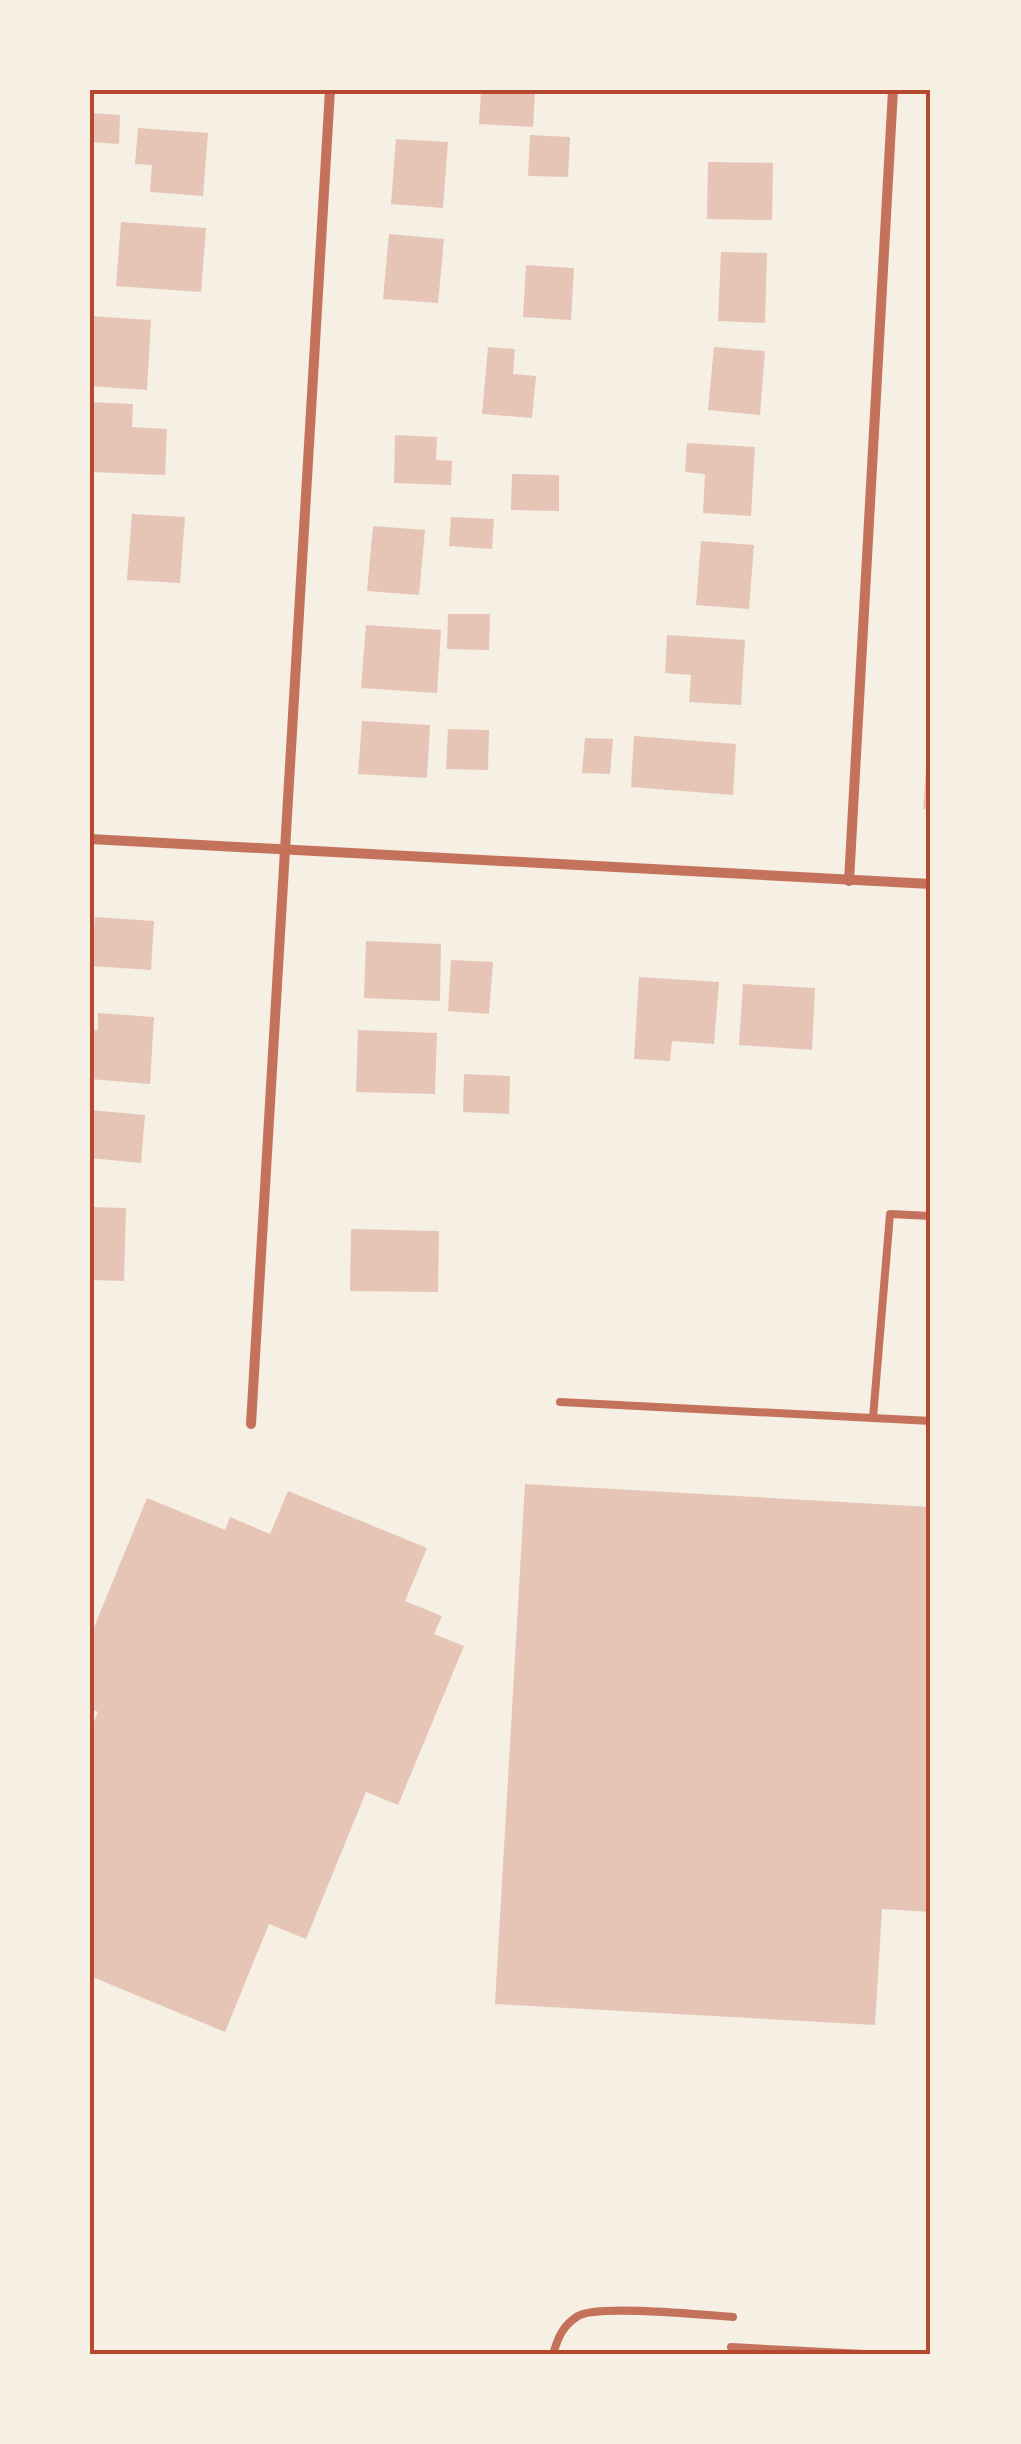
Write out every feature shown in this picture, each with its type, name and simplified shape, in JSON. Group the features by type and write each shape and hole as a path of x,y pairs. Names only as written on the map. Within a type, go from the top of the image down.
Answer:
{"street":[{"path":"251,1424 330,90"},
{"path":"849,881 894,90"},
{"path":"90,839 931,884"}],"lane":[{"path":"873,1418 890,1214 931,1216"},
{"path":"560,1402 931,1421"},
{"path":"553,2354 560,2332 580,2314 603,2310 733,2317"},
{"path":"731,2348 864,2354"}],"building":[{"path":"481,90 535,90 533,127 479,124"},
{"path":"90,113 120,115 119,144 90,142"},
{"path":"138,128 208,133 203,196 150,192 152,165 135,164"},
{"path":"530,135 570,137 568,177 528,176"},
{"path":"396,139 448,142 443,208 391,204"},
{"path":"708,162 773,163 772,220 707,219"},
{"path":"121,222 206,228 201,292 116,286"},
{"path":"389,234 444,239 438,303 383,299"},
{"path":"721,252 767,253 765,323 718,321"},
{"path":"526,265 574,268 571,320 523,317"},
{"path":"90,316 151,320 147,390 90,386"},
{"path":"488,347 515,349 513,374 536,376 532,418 482,414"},
{"path":"714,347 765,351 760,415 708,410"},
{"path":"90,402 133,404 132,427 167,429 165,475 90,472"},
{"path":"395,435 437,437 436,460 452,461 451,485 394,483"},
{"path":"687,443 755,447 751,516 703,513 705,474 685,472"},
{"path":"512,474 559,475 559,511 511,510"},
{"path":"132,514 185,517 180,583 127,580"},
{"path":"451,517 494,519 492,549 449,546"},
{"path":"373,526 425,530 419,595 367,591"},
{"path":"701,541 754,545 749,609 696,605"},
{"path":"448,614 490,614 489,650 447,649"},
{"path":"366,625 441,630 437,693 361,688"},
{"path":"667,635 745,640 741,705 689,702 691,675 665,673"},
{"path":"362,721 430,725 427,778 358,774"},
{"path":"448,729 489,730 488,770 446,769"},
{"path":"634,736 736,744 733,795 631,787"},
{"path":"585,738 613,739 610,774 582,773"},
{"path":"931,740 931,810 923,809"},
{"path":"95,917 154,921 151,970 91,966"},
{"path":"366,941 441,944 440,1001 364,998"},
{"path":"451,960 493,962 489,1014 448,1011"},
{"path":"639,977 719,982 714,1044 672,1041 670,1061 634,1059"},
{"path":"743,984 815,988 812,1050 739,1045"},
{"path":"98,1013 154,1017 150,1084 90,1079 90,1030 98,1030"},
{"path":"358,1030 437,1033 435,1094 356,1092"},
{"path":"464,1074 510,1076 509,1114 463,1112"},
{"path":"90,1110 145,1115 141,1163 90,1158"},
{"path":"90,1207 126,1208 124,1281 90,1280"},
{"path":"351,1229 439,1231 438,1292 350,1291"},
{"path":"525,1484 931,1507 931,1912 882,1909 875,2025 495,2004"},
{"path":"288,1491 427,1548 405,1601 442,1616 434,1634 464,1646 398,1805 366,1792 306,1939 269,1924 225,2032 90,1976 90,1731 98,1712 90,1708 90,1637 147,1498 225,1530 230,1517 270,1534"}]}
